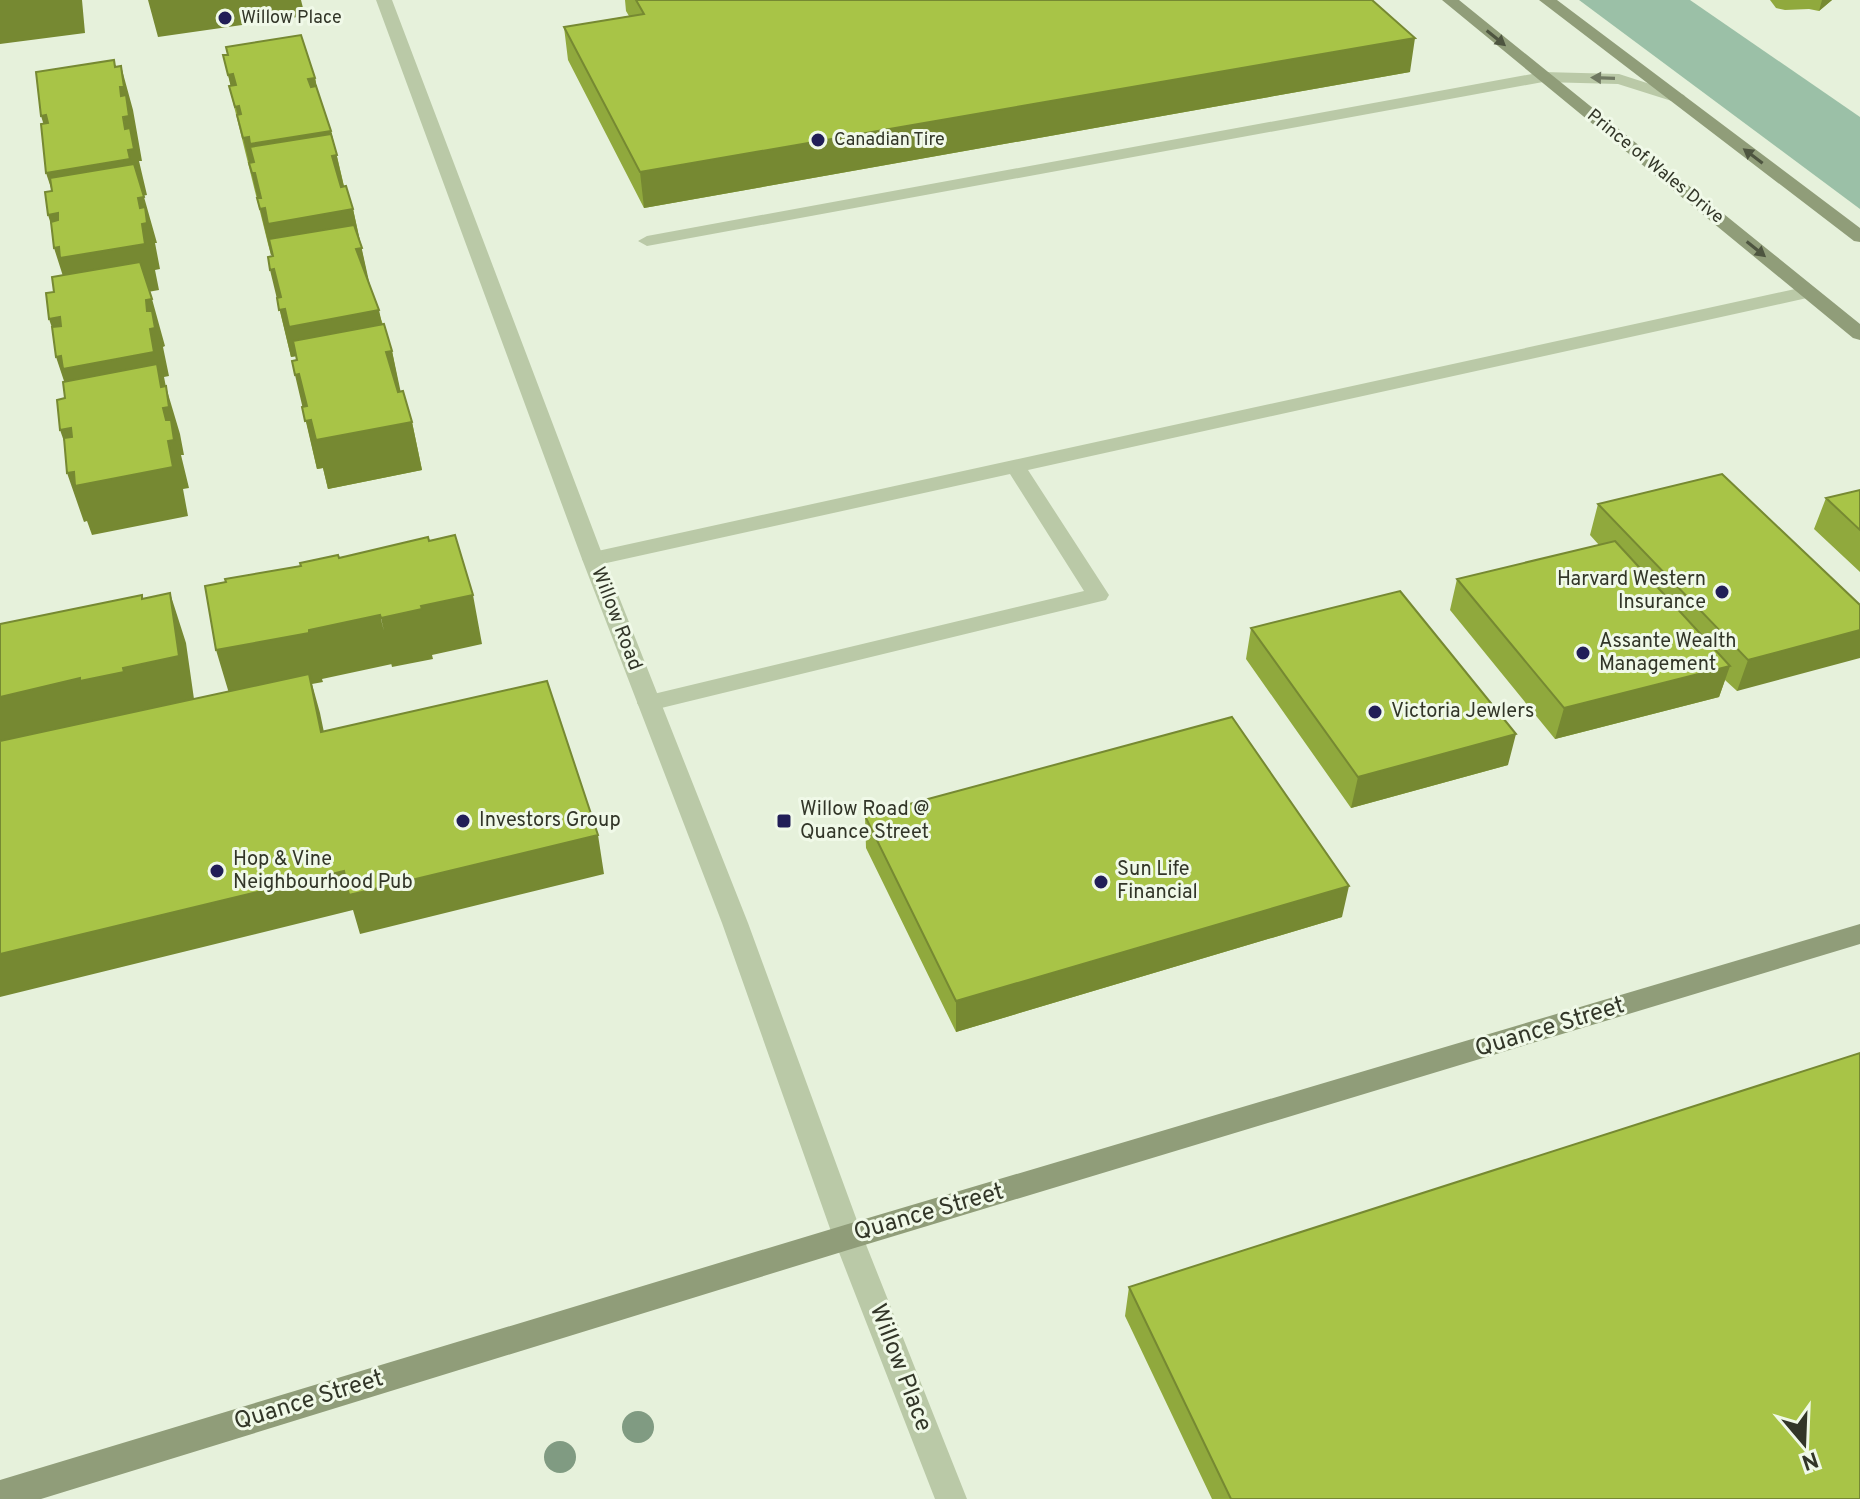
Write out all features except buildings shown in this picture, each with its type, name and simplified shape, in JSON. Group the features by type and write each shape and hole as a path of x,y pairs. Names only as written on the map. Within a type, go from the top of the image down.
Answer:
{"main road":[{"name":"Prince of Wales Drive","path":"1450,0 1860,334"},
{"path":"1547,0 1860,237"},
{"name":"Quance Street","path":"0,1496 848,1237 1860,934"}],"street":[{"name":"Willow Road","path":"384,0 593,559 735,923 848,1237"},
{"path":"647,241 1543,77 1619,79 1678,98"},
{"path":"593,559 1809,292"},
{"path":"649,703 1098,595 1016,467"},
{"name":"Willow Place","path":"848,1237 951,1499"}],"green space":[{"path":"1579,0 1690,0 1860,117 1860,209"}],"place":[{"name":"Willow Place","path":"225,18"},
{"name":"Canadian Tire","path":"818,140"},
{"name":"Harvard Western Insurance","path":"1722,592"},
{"name":"Assante Wealth Management","path":"1583,653"},
{"name":"Victoria Jewlers","path":"1375,712"},
{"name":"Investors Group","path":"463,821"},
{"name":"Willow Road @ Quance Street","path":"784,821"},
{"name":"Hop & Vine Neighbourhood Pub","path":"217,871"},
{"name":"Sun Life Financial","path":"1101,882"}]}
